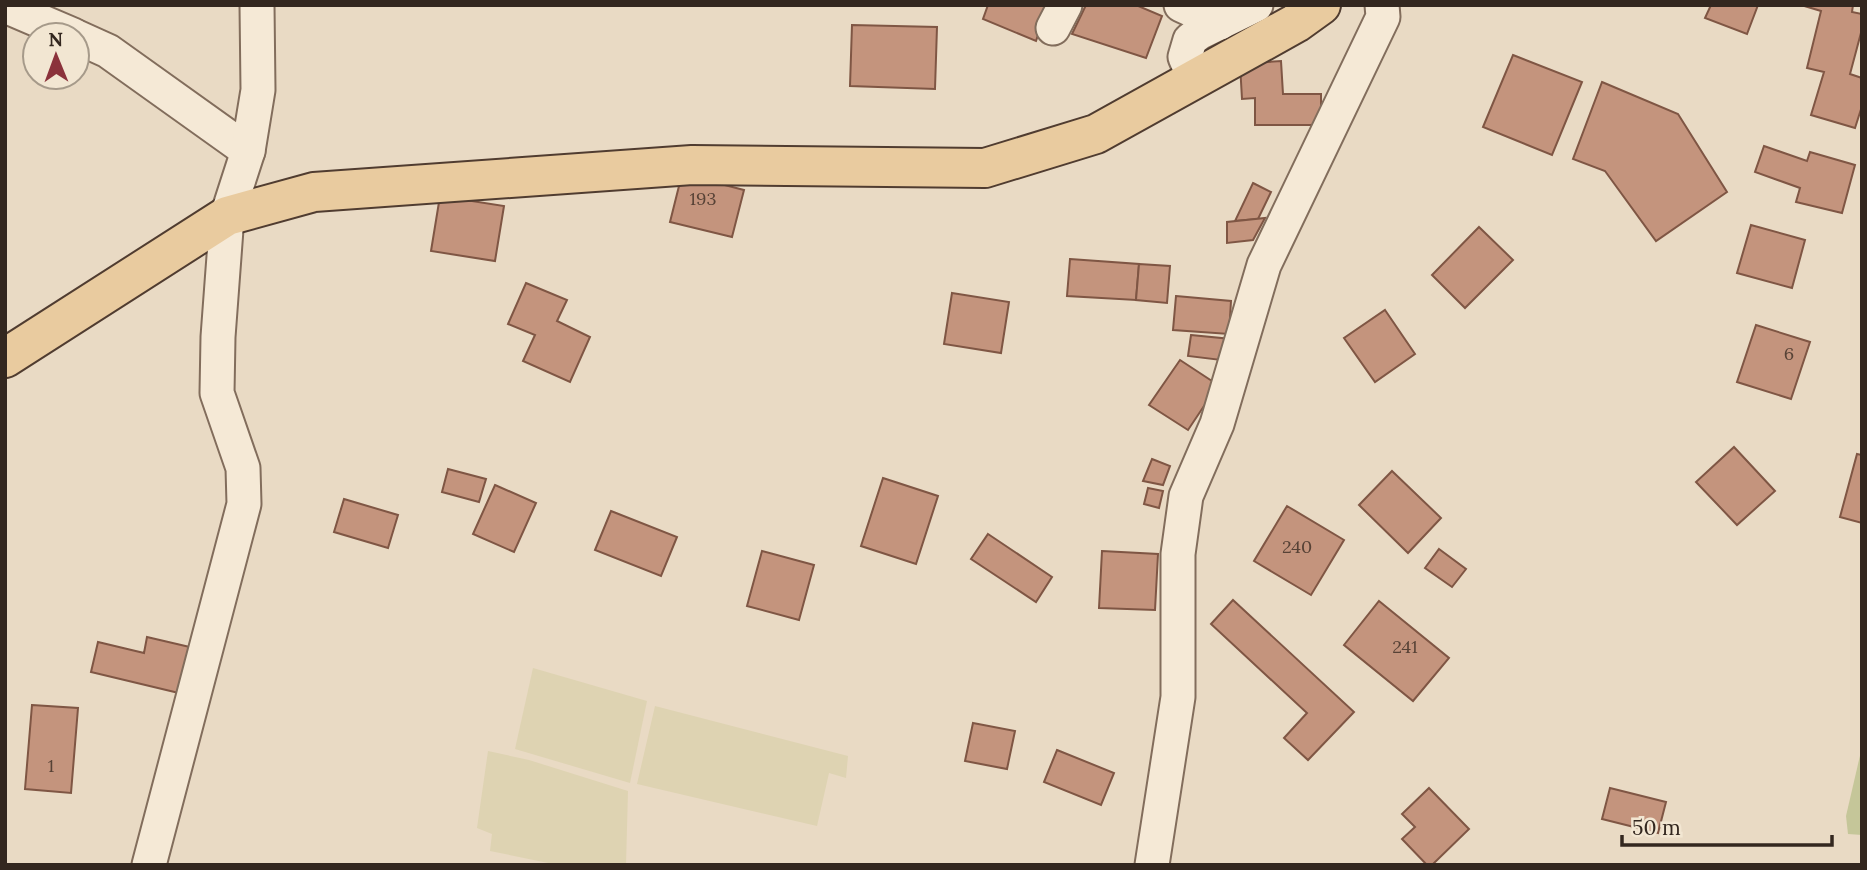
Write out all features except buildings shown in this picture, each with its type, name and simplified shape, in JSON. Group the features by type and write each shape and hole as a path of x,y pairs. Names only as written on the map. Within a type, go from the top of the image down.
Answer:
{"main road":[{"path":"5,358 227,216 314,192 692,165 985,169 1096,134 1308,14 1326,14 1343,5"}],"street":[{"path":"149,865 244,504 243,468 217,393 218,337 227,216 248,151 258,90 257,5"},
{"path":"1181,5 1220,23"},
{"path":"1195,80 1185,57 1190,40 1256,5"},
{"path":"1152,865 1178,697 1178,554 1186,496 1217,424 1264,265 1383,17 1382,5"},
{"path":"5,6 40,21"},
{"path":"91,43 108,51 248,151"}],"shaded area":[{"path":"533,668 647,701 630,783 515,749"},
{"path":"655,706 848,756 846,778 829,773 817,826 637,784"},
{"path":"488,751 529,760 628,791 626,865 558,865 490,851 492,834 477,828"}],"green space":[{"path":"1862,747 1862,835 1848,834 1846,816"}]}
